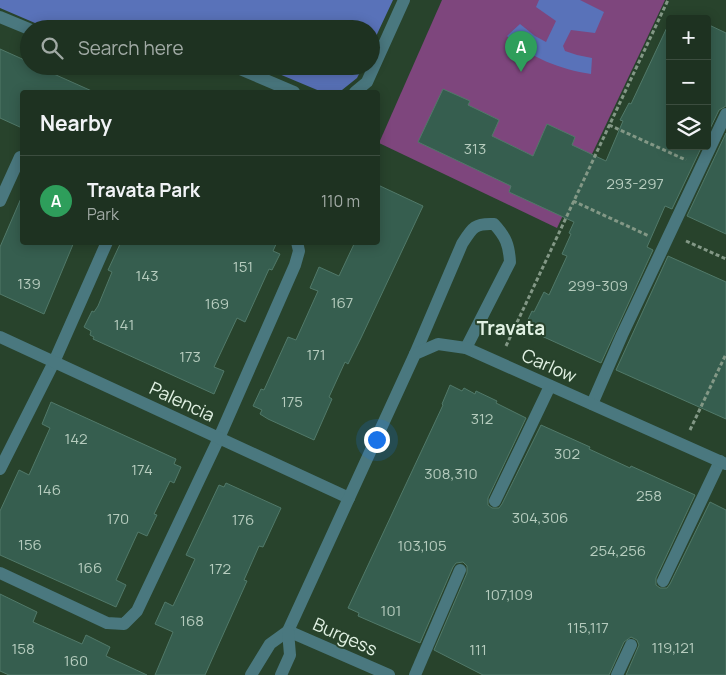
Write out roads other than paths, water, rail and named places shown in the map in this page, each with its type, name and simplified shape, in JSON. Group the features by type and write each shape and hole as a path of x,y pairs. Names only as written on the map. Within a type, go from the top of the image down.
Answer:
{"street":[{"path":"380,53 404,0"},
{"path":"0,17 20,25"},
{"path":"254,75 289,90"},
{"path":"357,90 367,82 370,75"},
{"path":"592,404 622,334 726,114"},
{"path":"0,201 20,157"},
{"path":"281,675 290,655 288,631 416,354 462,244 470,231 481,224 494,224 501,231 509,246 510,262 466,348"},
{"path":"0,469 54,362 106,245"},
{"path":"0,573 107,623 124,624 137,611 219,438 295,265 299,251 298,245"},
{"name":"Palencia","path":"0,337 349,498"},
{"name":"Carlow","path":"416,354 438,344 466,348 723,463"},
{"path":"495,501 550,386"},
{"path":"662,581 723,463"},
{"path":"415,675 460,570"},
{"path":"251,675 270,644 288,631"},
{"name":"Burgess","path":"288,631 388,675"},
{"path":"617,675 631,645"}],"water":[{"path":"0,0 393,0 380,28 380,20 28,20 0,8"},
{"path":"539,0 580,0 604,12 595,33 571,30 563,46 565,51 592,58 591,74 557,66 525,51 507,36 520,24 546,42 556,21 536,7"},
{"path":"281,75 358,75 342,90 317,90"}],"place":[{"name":"Travata Park","path":"521,72"}],"district":[{"name":"Travata","path":"511,328"}]}
